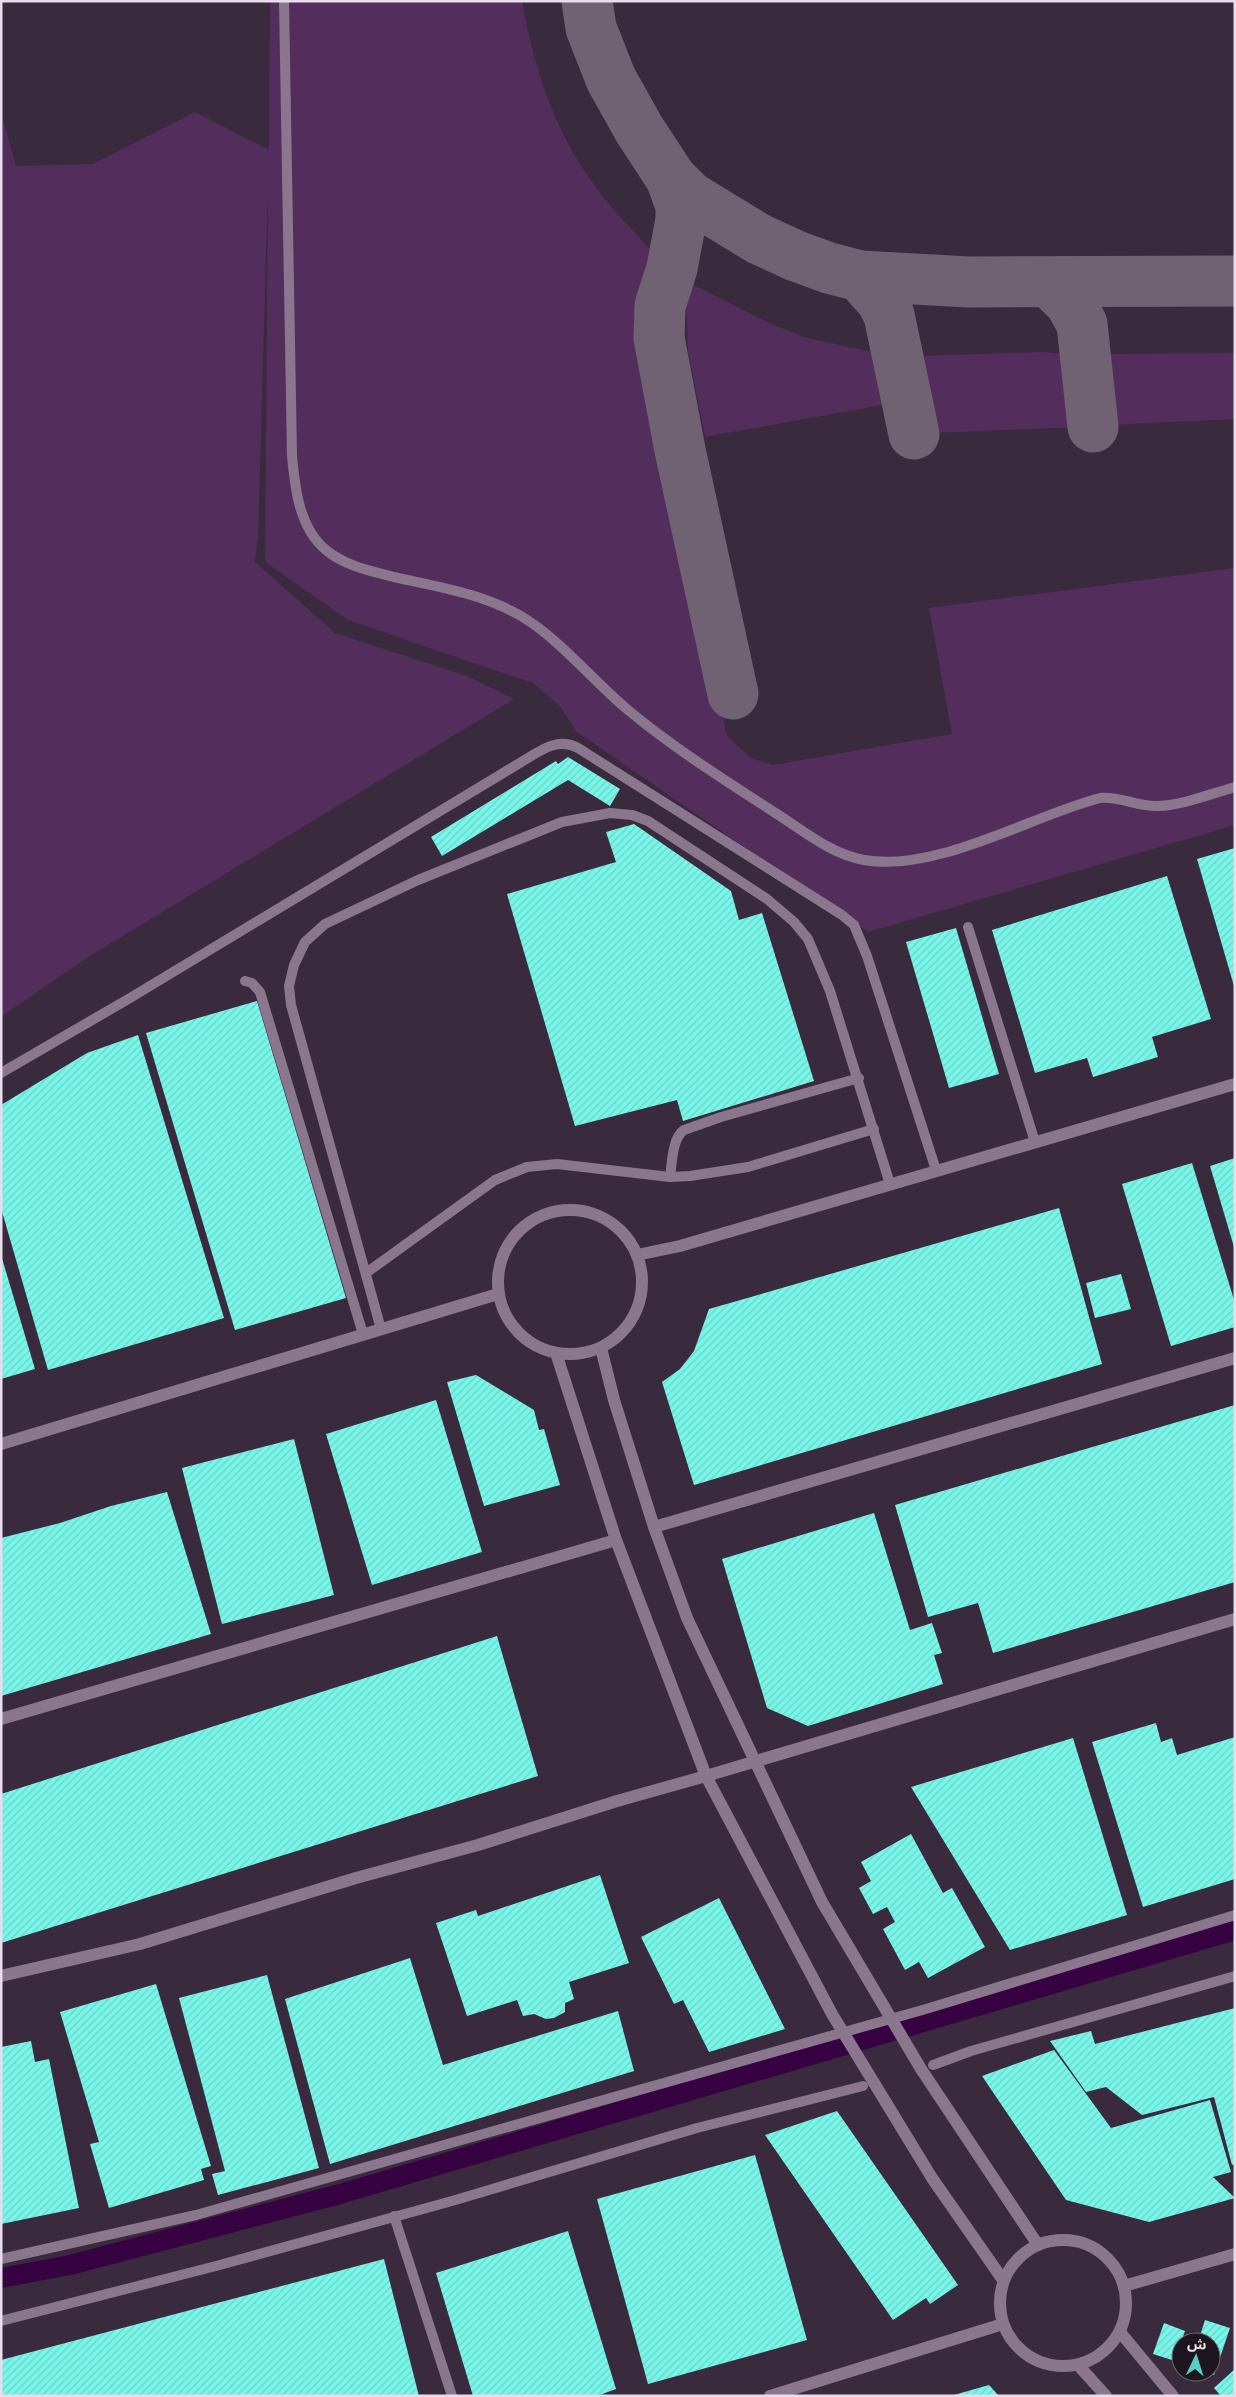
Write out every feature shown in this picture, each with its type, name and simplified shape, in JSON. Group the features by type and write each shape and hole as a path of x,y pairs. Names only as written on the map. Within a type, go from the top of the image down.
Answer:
{"street":[{"path":"637,1255 680,1246 1235,1084"},
{"path":"569,1210 590,1213 609,1221 624,1235 637,1255 642,1279 638,1307 623,1331 600,1348 580,1354 556,1353 537,1347 519,1333 505,1315 498,1294 498,1273 502,1260 514,1236 530,1222 549,1213 569,1210"},
{"path":"1,1444 498,1294"},
{"path":"600,1348 654,1527 687,1618 822,1902 883,2008 927,2067 1038,2245"},
{"path":"556,1353 616,1540 706,1776 835,2018 868,2084 1004,2280"},
{"path":"654,1527 1235,1358"},
{"path":"1,1719 616,1540"},
{"path":"1,1976 140,1944 356,1878 478,1845 617,1801 1235,1619"},
{"path":"1059,2240 1080,2242 1100,2251 1115,2266 1124,2286 1126,2310 1120,2332 1102,2353 1078,2365 1060,2366 1043,2364 1027,2356 1014,2344 1000,2313 1000,2296 1004,2280 1017,2259 1038,2245 1059,2240"},
{"path":"1124,2286 1235,2254"},
{"path":"770,2396 1004,2324"},
{"path":"1120,2332 1173,2396"},
{"path":"1078,2365 1106,2396"}],"lane":[{"path":"284,1 292,456 298,502 306,524 324,549 351,565 482,597 524,618 543,632 626,709 676,748 828,847 863,860 892,862 920,858 979,841 1100,798 1117,798 1136,804 1158,806 1235,787"},
{"path":"1,1073 130,998 523,761 556,744 564,742 578,748 854,925 867,956 936,1170"},
{"path":"381,1329 291,1005 289,986 294,965 305,942 325,924 418,880 554,825 597,814 610,813 632,815 648,821 767,899 794,922 808,939 830,991 890,1184"},
{"path":"968,927 1035,1142"},
{"path":"245,981 252,983 260,992 363,1334"},
{"path":"670,1177 676,1143 680,1132 721,1117 858,1078"},
{"path":"366,1273 495,1180 527,1167 566,1165 670,1177 721,1173 748,1167 874,1129"},
{"path":"1,2259 196,2215 926,2009 1235,1915"},
{"path":"927,2067 971,2051 1235,1976"},
{"path":"1,2321 208,2268 697,2128 868,2084"},
{"path":"394,2216 452,2396"}],"shaded area":[{"path":"270,1 522,1 532,48 546,94 565,138 597,189 655,255 642,323 643,349 662,446 727,736 751,758 773,765 952,734 929,608 1235,568 1235,825 868,932 577,732 559,705 533,683 348,620 265,562 268,186 258,537 255,562 335,633 467,676 514,699 88,957 1,1017 1,113 16,166 93,164 195,112 269,150"},
{"path":"692,284 767,322 804,337 885,355 889,366 900,434 892,435 887,404 705,437 688,351 686,298"},
{"path":"1044,352 1074,355 1080,427 928,433 914,366 919,356"},
{"path":"1235,353 1235,419 1108,425 1103,354"}],"building":[{"path":"568,757 620,789 610,806 568,780 442,856 431,837 556,761 558,764"},
{"path":"634,824 731,891 739,920 762,913 814,1081 683,1121 677,1100 575,1126 507,894 616,862 606,832"},
{"path":"1235,848 1235,986 1234,986 1197,859"},
{"path":"1167,876 1211,1019 1152,1037 1158,1057 1093,1077 1087,1058 1035,1073 992,930"},
{"path":"956,928 999,1074 949,1088 906,942"},
{"path":"257,1001 346,1298 235,1330 146,1033"},
{"path":"138,1035 224,1318 48,1370 1,1208 1,1105 87,1053"},
{"path":"1235,1158 1235,1247 1234,1247 1210,1166"},
{"path":"1192,1163 1235,1303 1235,1327 1171,1346 1122,1184"},
{"path":"1059,1208 1102,1364 694,1485 662,1382 680,1369 694,1351 709,1309"},
{"path":"1,1255 35,1369 1,1379"},
{"path":"1121,1274 1131,1309 1095,1318 1086,1283"},
{"path":"476,1375 534,1410 539,1430 544,1429 560,1485 484,1506 447,1382"},
{"path":"436,1400 482,1552 372,1585 326,1434"},
{"path":"1235,1405 1235,1582 993,1653 978,1603 928,1617 895,1505"},
{"path":"294,1439 334,1595 222,1624 182,1468"},
{"path":"167,1492 211,1634 1,1696 1,1538"},
{"path":"874,1513 910,1630 932,1623 942,1653 934,1655 943,1684 808,1726 767,1708 722,1559"},
{"path":"497,1636 538,1776 1,1943 1,1794"},
{"path":"1156,1723 1161,1742 1172,1738 1177,1755 1235,1737 1235,1879 1143,1907 1092,1742"},
{"path":"1073,1738 1127,1915 1010,1950 911,1787"},
{"path":"911,1834 943,1893 952,1888 985,1947 928,1978 919,1962 905,1970 883,1929 895,1922 887,1907 873,1914 859,1888 871,1881 861,1862"},
{"path":"600,1875 629,1963 569,1982 574,1999 565,2003 565,2012 554,2018 546,2019 534,2014 523,2016 517,2000 467,2016 436,1923 476,1910 478,1916"},
{"path":"719,1898 785,2029 709,2052 683,2000 674,2004 641,1937"},
{"path":"410,1958 443,2065 618,2011 634,2071 330,2164 285,1999"},
{"path":"267,1975 319,2168 218,2195 212,2174 225,2171 179,1998"},
{"path":"156,1984 211,2166 201,2169 204,2180 109,2208 90,2144 99,2142 60,2012"},
{"path":"1235,2008 1235,2164 1232,2165 1214,2097 1142,2115 1106,2087 1086,2092 1050,2041 1091,2031 1095,2044"},
{"path":"31,2041 35,2062 49,2059 79,2208 1,2224 1,2047"},
{"path":"1054,2050 1111,2128 1210,2100 1231,2172 1213,2177 1235,2198 1149,2222 1066,2200 982,2076"},
{"path":"837,2111 958,2285 930,2304 926,2298 893,2320 765,2135"},
{"path":"755,2155 807,2340 648,2384 597,2199"},
{"path":"568,2231 616,2389 597,2396 473,2396 436,2273"},
{"path":"384,2259 419,2396 1,2396 1,2360"},
{"path":"1205,2320 1230,2328 1221,2354 1221,2332 1201,2332"},
{"path":"1164,2323 1185,2331 1171,2332 1171,2360 1153,2354"},
{"path":"1235,2369 1235,2396 1221,2396 1214,2388"},
{"path":"989,2385 999,2396 954,2396 954,2395"}],"waterway":[{"path":"1,2278 70,2265 340,2194 1235,1930"}],"taxiway":[{"path":"587,1 591,28 611,79 639,129 671,178 690,197 759,239 796,256 829,268 860,276 969,282 1235,281"},
{"path":"671,178 681,206 681,220 672,268 660,306 659,338 680,450 733,694"},
{"path":"860,276 882,301 889,315 914,434"},
{"path":"1050,283 1070,302 1082,324 1093,427"}]}
